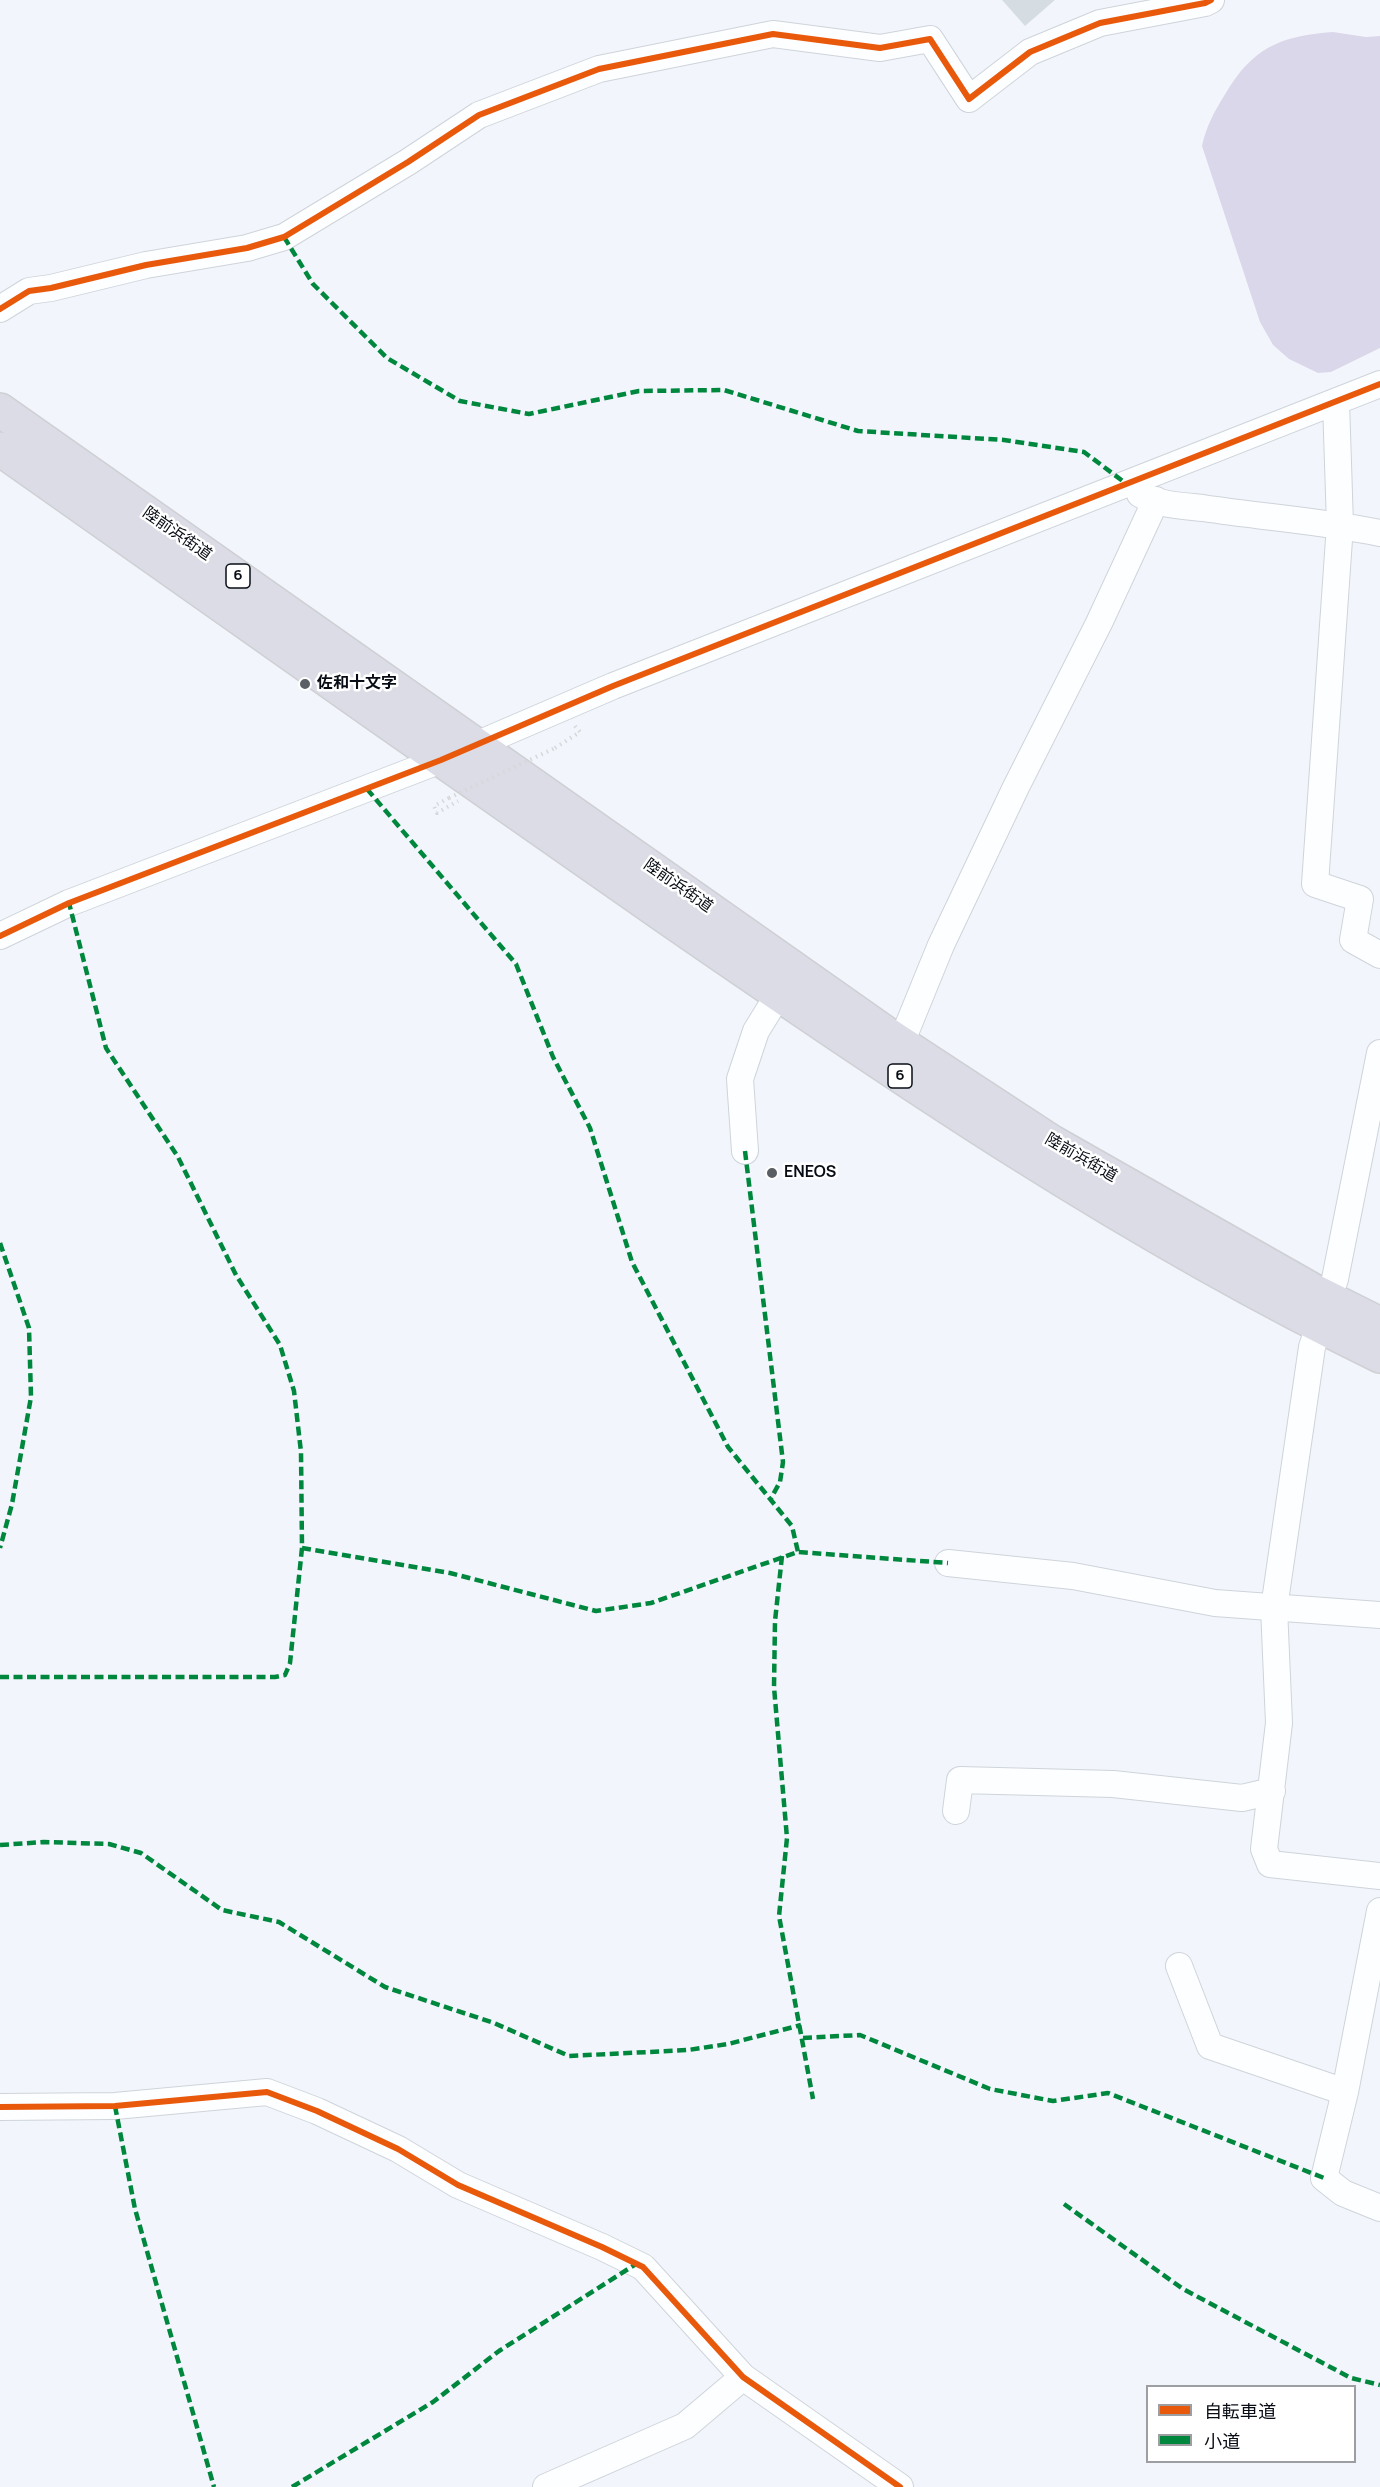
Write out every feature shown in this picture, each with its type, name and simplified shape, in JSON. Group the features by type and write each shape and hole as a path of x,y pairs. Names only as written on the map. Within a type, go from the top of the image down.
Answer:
{"highway":[{"name":"陸前浜街道","path":"0,410 476,744 972,1125 1179,1250 1324,1312 1380,1324"},
{"name":"陸前浜街道","path":"0,449 441,760 787,982 901,1043 1052,1142 1324,1312 1380,1356"}],"street":[{"path":"0,309 29,291 51,288 146,265 247,248 284,237 408,162 479,115 599,69 772,34 880,48 930,39 969,99 1030,52 1100,23 1211,0"},
{"path":"0,936 69,903 441,760 613,686 1380,384"},
{"path":"1336,402 1340,525 1315,884 1360,899 1353,940 1380,955"},
{"path":"1128,485 1146,498 1156,500 1254,516 1340,525 1380,533"},
{"path":"901,1043 941,945 1016,787 1099,623 1156,500"},
{"path":"745,1151 740,1079 756,1031 787,982"},
{"path":"1380,1053 1335,1279 1312,1347 1274,1608 1279,1723 1264,1849 1270,1864 1380,1876"},
{"path":"948,1563 1073,1576 1215,1603 1380,1615"},
{"path":"956,1811 960,1780 1113,1784 1242,1798 1272,1791"},
{"path":"1380,1911 1376,1967 1324,2178 1343,2193 1380,2208"},
{"path":"1179,1966 1210,2046 1345,2092"},
{"path":"0,2107 115,2106 267,2092 317,2111 398,2148 458,2185 643,2267 742,2377 900,2487"},
{"path":"546,2487 685,2426 742,2377"}],"path":[{"path":"462,800 437,813 434,806 555,748 580,732 576,726 566,731"}],"shaded area":[{"path":"1333,32 1366,37 1380,36 1380,348 1331,372 1318,373 1289,359 1273,345 1260,322 1202,146 1208,126 1220,102 1245,66 1282,41"}],"building":[{"path":"1002,0 1055,0 1025,26"}],"marked path":[{"path":"284,237 313,284 387,358 460,401 529,414 639,391 724,390 858,431 1004,440 1084,452 1128,485"},
{"path":"367,789 516,964 553,1057 590,1128 632,1262 728,1447 792,1526 798,1552"},
{"path":"0,1677 275,1677 285,1675 290,1663 302,1548 301,1452 294,1391 280,1345 236,1275 178,1157 106,1048 69,903"},
{"path":"745,1151 783,1462 780,1482 770,1500"},
{"path":"0,1243 29,1328 31,1397 12,1504 0,1548"},
{"path":"302,1548 450,1573 596,1611 651,1603 798,1552 948,1563"},
{"path":"782,1556 775,1621 774,1687 787,1838 779,1916 813,2099"},
{"path":"0,1845 44,1842 109,1844 141,1853 222,1910 279,1922 385,1987 494,2023 569,2056 688,2050 728,2044 801,2025"},
{"path":"803,2038 860,2035 990,2089 1053,2101 1108,2093 1324,2178"},
{"path":"115,2106 135,2209 214,2487"},
{"path":"1064,2204 1183,2289 1351,2378 1380,2385"},
{"path":"292,2487 433,2402 499,2351 636,2264"}],"cycle path":[{"path":"0,309 29,291 51,288 146,265 247,248 284,237 408,162 479,115 599,69 773,34 880,48 930,39 969,99 1030,52 1100,23 1211,0"},
{"path":"0,936 69,903 441,760 613,686 1380,384"},
{"path":"0,2107 115,2106 267,2092 317,2111 398,2149 458,2185 643,2267 743,2377 900,2487"}],"place":[{"name":"佐和十文字","path":"305,684"},
{"name":"ENEOS","path":"772,1173"}]}
